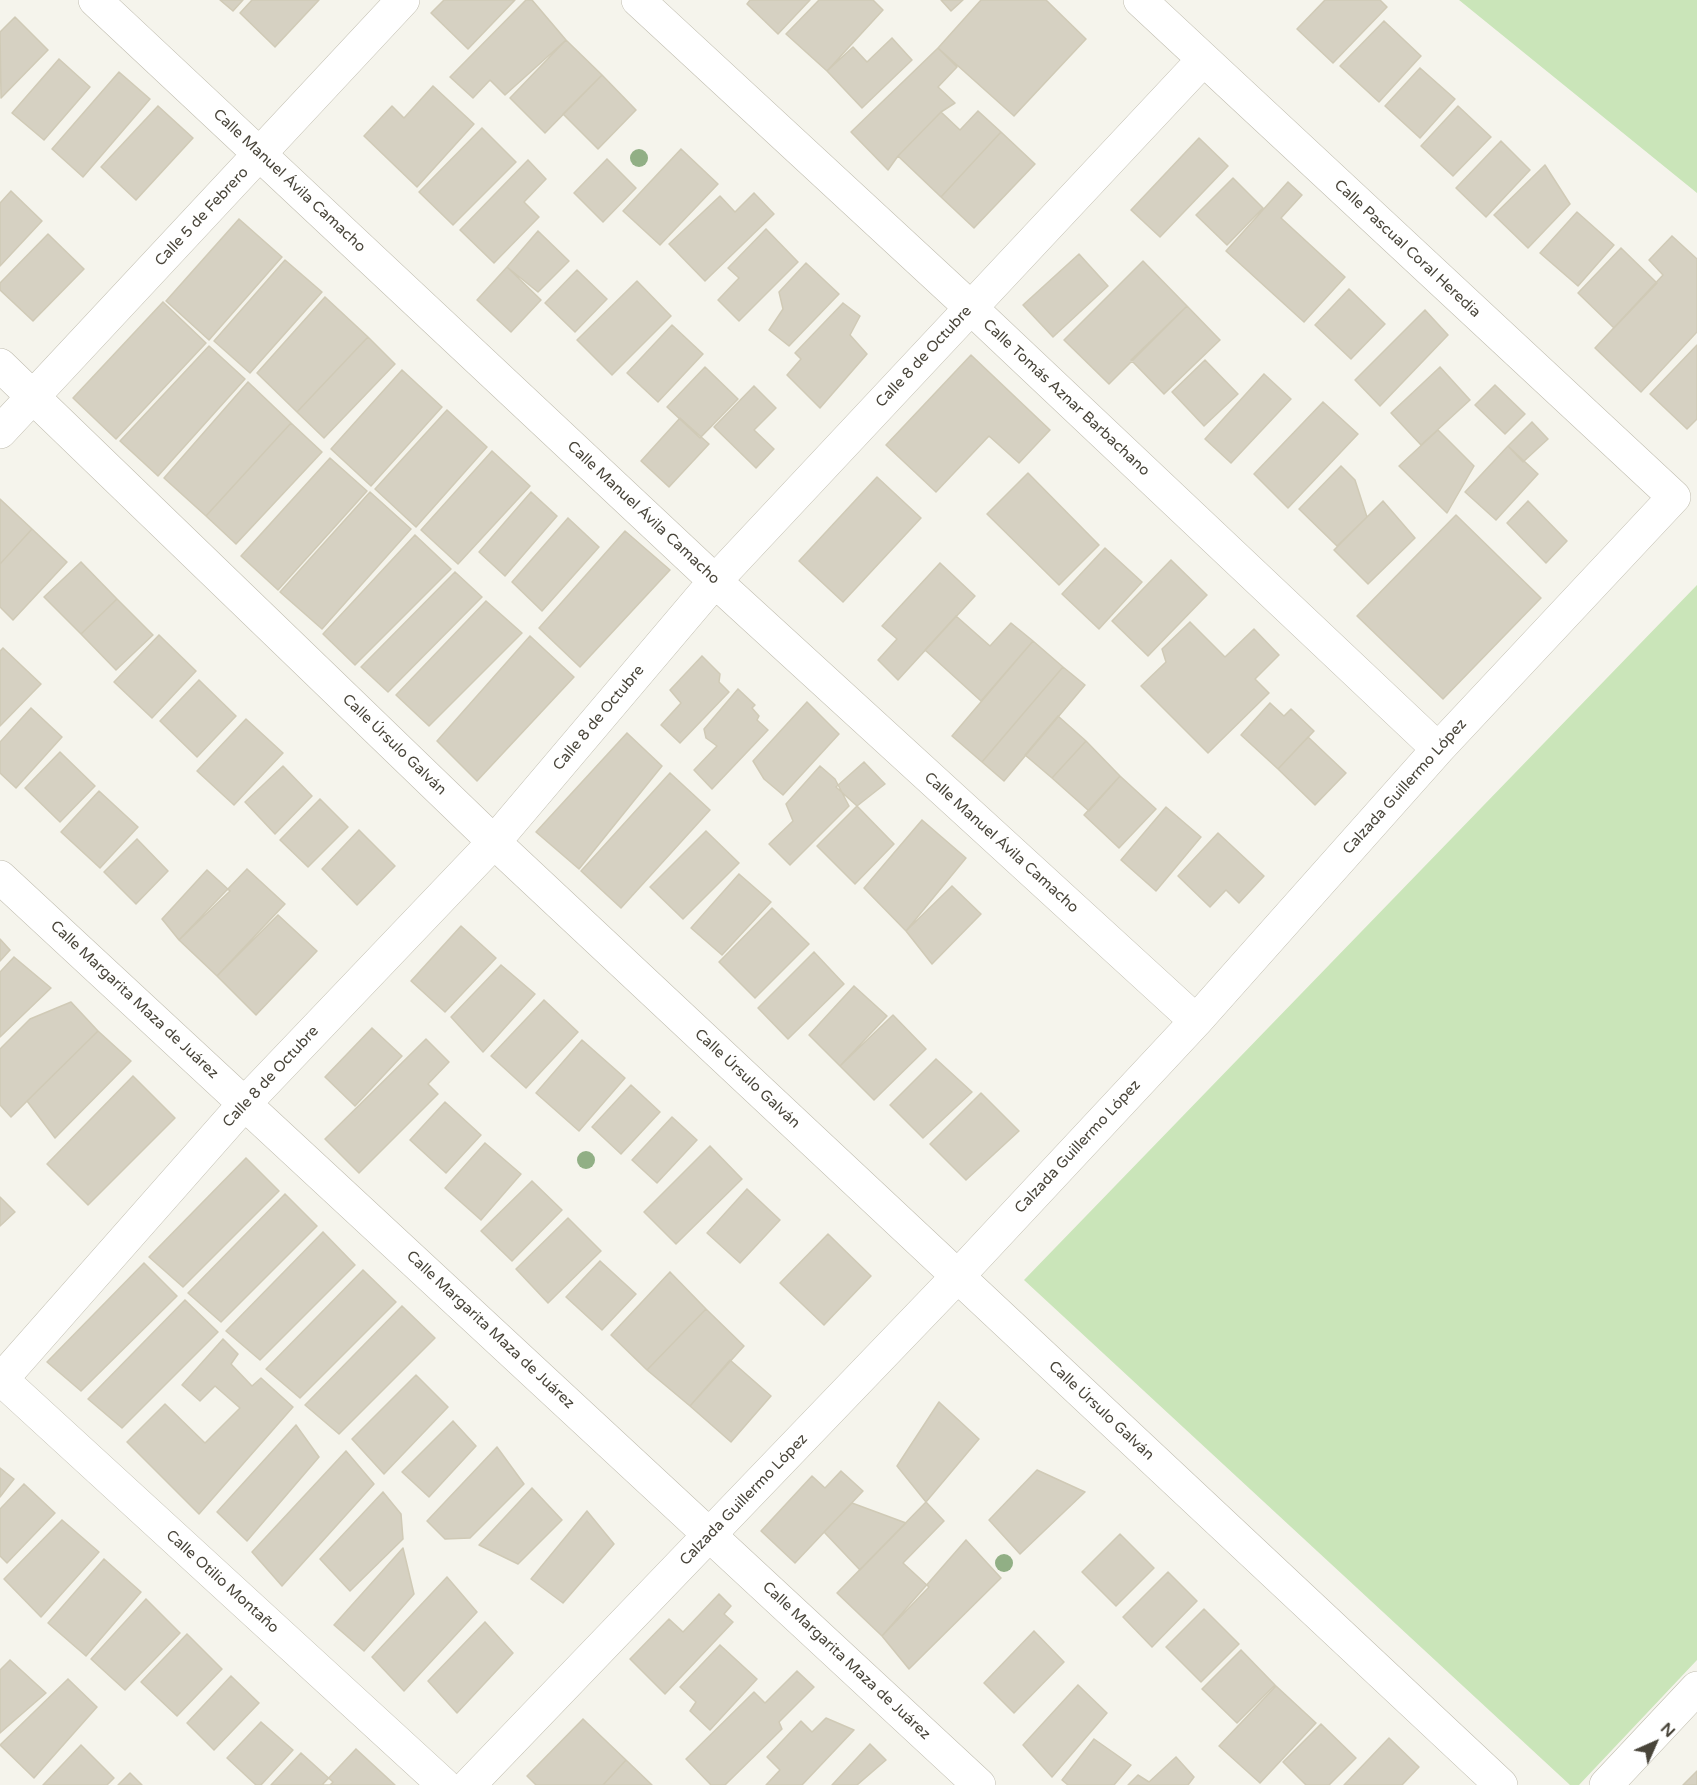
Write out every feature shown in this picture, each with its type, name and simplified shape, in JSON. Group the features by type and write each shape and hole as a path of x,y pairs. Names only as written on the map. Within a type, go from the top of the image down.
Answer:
{"street":[{"name":"Calle Manuel Ávila Camacho","path":"95,0 715,581 1196,1021"},
{"name":"Calle 5 de Febrero","path":"0,432 403,0"},
{"name":"Calle Tomás Aznar Barbachano","path":"638,0 970,307 1438,749"},
{"name":"Calle Pascual Coral Heredia","path":"1140,0 1674,497"},
{"name":"Calle 8 de Octubre","path":"0,1380 246,1102 494,842 715,581 1203,60"},
{"name":"Calle Úrsulo Galván","path":"0,365 494,842 1501,1785"},
{"name":"Calzada Guillermo López","path":"469,1785 957,1277 1196,1021 1438,749 1674,497"},
{"name":"Calle Margarita Maza de Juárez","path":"0,877 246,1102 979,1785"},
{"name":"Calle Otilio Montaño","path":"0,1380 444,1785"},
{"path":"1606,1785 1697,1688"}],"green space":[{"path":"1459,0 1697,0 1697,193"},
{"path":"1697,585 1697,1660 1579,1785 1570,1785 1024,1280"}],"building":[{"path":"220,0 243,0 233,11"},
{"path":"252,0 319,0 275,47 240,13"},
{"path":"444,0 515,0 468,49 431,13"},
{"path":"526,0 532,0 566,40 505,95 490,80 473,98 450,77"},
{"path":"750,0 810,0 778,34 747,4"},
{"path":"819,0 873,0 883,10 827,71 786,34"},
{"path":"941,0 963,0 951,11"},
{"path":"981,0 1046,0 1086,39 1014,116 938,48"},
{"path":"1325,0 1380,0 1387,7 1333,63 1297,29"},
{"path":"15,17 48,50 1,98 0,32"},
{"path":"1384,21 1421,56 1379,102 1340,66"},
{"path":"892,38 912,60 862,108 827,71 853,47 867,62"},
{"path":"566,40 602,75 545,133 510,98"},
{"path":"938,48 957,67 938,87 955,103 941,112 898,156 888,170 851,132"},
{"path":"59,59 90,87 44,140 12,113"},
{"path":"1420,68 1455,99 1420,138 1385,106"},
{"path":"119,72 150,99 83,177 52,149"},
{"path":"602,75 636,110 598,149 563,114"},
{"path":"433,86 474,124 417,187 364,136 392,106 404,118"},
{"path":"158,106 193,138 136,200 101,167"},
{"path":"1458,106 1491,137 1453,176 1421,146"},
{"path":"978,111 1001,132 941,197 898,156 941,112 960,130"},
{"path":"482,128 516,162 453,225 419,192"},
{"path":"1001,132 1035,164 974,228 941,197"},
{"path":"1199,138 1228,166 1160,237 1131,210"},
{"path":"1501,141 1530,170 1486,217 1456,188"},
{"path":"681,149 718,184 660,245 623,211"},
{"path":"607,159 636,188 603,222 574,193"},
{"path":"528,160 546,179 524,202 539,217 494,263 460,230"},
{"path":"1545,165 1570,204 1528,248 1494,215"},
{"path":"1233,178 1263,208 1227,245 1196,215"},
{"path":"1288,182 1302,195 1281,218 1345,277 1304,322 1226,251"},
{"path":"11,191 42,221 0,266 0,203"},
{"path":"754,193 774,214 705,281 669,244 720,196 735,212"},
{"path":"1577,212 1614,245 1578,286 1540,253"},
{"path":"239,219 282,257 209,340 166,301"},
{"path":"766,229 798,262 739,321 718,300 739,278 728,268"},
{"path":"538,231 569,261 538,292 507,267"},
{"path":"48,234 84,269 33,321 0,290 0,283"},
{"path":"1672,236 1697,259 1697,332 1641,392 1595,348 1663,275 1649,260"},
{"path":"1621,248 1657,283 1614,328 1578,293"},
{"path":"1079,254 1108,286 1053,337 1023,305"},
{"path":"285,260 322,292 250,373 214,341"},
{"path":"1143,261 1187,306 1109,384 1064,340"},
{"path":"806,263 839,294 789,346 769,330 783,309 779,292"},
{"path":"507,267 541,300 511,332 477,300"},
{"path":"577,270 607,299 575,332 545,303"},
{"path":"637,281 671,316 612,375 577,340"},
{"path":"1349,289 1385,324 1351,359 1315,325"},
{"path":"325,297 368,337 297,412 257,373"},
{"path":"163,302 206,343 116,439 73,398"},
{"path":"843,303 860,316 850,335 867,354 820,408 787,375 801,359 795,353"},
{"path":"1187,306 1220,340 1164,394 1131,360"},
{"path":"1425,310 1448,335 1380,406 1355,380"},
{"path":"672,325 703,354 658,402 627,373"},
{"path":"368,337 395,364 324,438 297,412"},
{"path":"1697,345 1697,419 1687,429 1650,394"},
{"path":"209,346 245,379 158,476 120,441"},
{"path":"971,355 1050,430 1019,463 989,436 936,492 886,445"},
{"path":"1205,360 1238,394 1204,426 1172,392"},
{"path":"705,367 738,399 700,438 667,407"},
{"path":"1440,367 1470,400 1421,445 1391,413"},
{"path":"402,370 442,407 371,486 331,449"},
{"path":"1264,374 1291,399 1231,463 1205,439"},
{"path":"248,382 291,423 206,516 164,478"},
{"path":"1495,385 1525,414 1505,434 1475,405"},
{"path":"754,386 776,408 754,430 774,449 756,468 714,427"},
{"path":"1323,402 1358,434 1288,508 1254,474"},
{"path":"447,410 487,447 416,527 375,489"},
{"path":"680,418 709,444 669,487 641,461"},
{"path":"1532,422 1548,439 1523,462 1508,446"},
{"path":"291,423 322,452 236,544 206,516"},
{"path":"1438,430 1474,466 1447,513 1399,466"},
{"path":"1508,446 1538,474 1496,520 1465,492"},
{"path":"492,451 530,486 458,564 421,530"},
{"path":"330,458 367,491 278,590 241,556"},
{"path":"1341,466 1355,480 1367,517 1337,546 1299,509"},
{"path":"1028,473 1099,545 1059,585 987,514"},
{"path":"877,477 921,518 843,602 799,561"},
{"path":"370,492 411,529 322,629 280,592"},
{"path":"531,492 557,516 505,576 479,552"},
{"path":"0,499 32,529 0,564"},
{"path":"1383,501 1415,538 1368,584 1334,550"},
{"path":"1528,501 1567,541 1546,563 1507,523"},
{"path":"1456,515 1541,598 1443,699 1357,616"},
{"path":"568,518 599,547 542,611 512,582"},
{"path":"32,529 67,562 13,620 0,607 0,564"},
{"path":"625,531 670,570 580,667 539,628"},
{"path":"415,535 451,569 355,665 323,634"},
{"path":"1105,548 1142,582 1099,629 1062,594"},
{"path":"1171,560 1207,595 1148,656 1112,621"},
{"path":"81,562 117,599 81,634 44,597"},
{"path":"940,563 975,596 898,680 878,660 897,639 882,626"},
{"path":"455,572 482,597 388,692 361,667"},
{"path":"117,599 153,635 116,670 81,634"},
{"path":"486,601 522,633 429,726 396,695"},
{"path":"956,616 990,646 1011,623 1033,641 981,701 925,650"},
{"path":"1190,622 1225,657 1254,629 1279,655 1255,679 1269,693 1208,753 1141,686 1166,662 1162,649"},
{"path":"159,635 196,671 152,718 114,682"},
{"path":"530,636 574,677 477,781 437,741"},
{"path":"1033,641 1063,667 982,762 952,736"},
{"path":"3,648 41,684 0,726 0,651"},
{"path":"702,656 720,674 719,682 729,692 680,743 661,725 681,703 670,690"},
{"path":"1063,667 1085,685 1004,781 982,762"},
{"path":"199,680 236,716 197,757 160,721"},
{"path":"738,689 755,705 752,708 759,716 757,720 768,730 712,789 694,770 717,746 706,738 704,729"},
{"path":"807,702 839,734 783,795 764,779 753,761"},
{"path":"1270,703 1284,716 1291,709 1314,731 1278,769 1241,735"},
{"path":"31,708 62,737 16,788 0,773 0,742"},
{"path":"1058,716 1086,741 1052,778 1025,755"},
{"path":"246,719 283,753 234,805 197,771"},
{"path":"627,733 662,766 579,869 536,832"},
{"path":"1308,737 1346,773 1315,805 1278,769"},
{"path":"1086,741 1120,776 1089,811 1052,778"},
{"path":"60,752 95,786 60,822 25,788"},
{"path":"864,762 885,784 857,806 836,787"},
{"path":"283,766 312,796 275,834 245,802"},
{"path":"820,766 835,779 849,806 790,865 769,844 793,821 786,804"},
{"path":"670,773 710,810 621,908 581,871"},
{"path":"1120,776 1156,809 1119,848 1084,815"},
{"path":"99,791 138,827 100,868 61,832"},
{"path":"320,799 348,827 308,867 280,840"},
{"path":"857,806 894,844 855,884 817,846"},
{"path":"1166,807 1201,837 1156,891 1121,860"},
{"path":"922,820 966,858 906,931 864,888"},
{"path":"359,830 395,866 357,905 322,869"},
{"path":"706,831 739,863 683,919 650,887"},
{"path":"1218,833 1264,876 1239,903 1226,890 1210,907 1178,876"},
{"path":"137,839 168,871 136,904 104,872"},
{"path":"247,869 285,904 217,976 179,940"},
{"path":"207,870 230,891 179,940 162,919"},
{"path":"739,874 771,902 722,955 691,928"},
{"path":"952,886 981,914 932,964 906,931"},
{"path":"772,908 809,944 755,998 719,962"},
{"path":"278,915 317,951 256,1015 217,976"},
{"path":"461,926 496,958 445,1012 411,981"},
{"path":"0,939 10,950 0,961"},
{"path":"814,952 844,984 788,1039 758,1008"},
{"path":"14,957 51,988 0,1037 0,972"},
{"path":"501,965 535,994 483,1052 451,1017"},
{"path":"854,986 887,1016 840,1066 809,1035"},
{"path":"544,1000 578,1032 526,1088 491,1056"},
{"path":"71,1002 98,1031 11,1117 0,1105 0,1049 30,1019"},
{"path":"893,1015 926,1049 874,1100 840,1066"},
{"path":"372,1028 402,1056 355,1106 325,1077"},
{"path":"98,1031 131,1061 55,1138 27,1101"},
{"path":"426,1039 449,1062 428,1084 438,1094 359,1173 325,1139"},
{"path":"582,1040 625,1078 579,1131 536,1093"},
{"path":"936,1059 972,1092 923,1138 890,1105"},
{"path":"133,1076 175,1118 88,1205 47,1164"},
{"path":"631,1085 660,1112 621,1154 592,1127"},
{"path":"981,1093 1019,1131 966,1180 930,1144"},
{"path":"445,1102 481,1135 446,1173 410,1140"},
{"path":"672,1117 697,1140 657,1183 632,1160"},
{"path":"485,1143 521,1174 481,1220 445,1188"},
{"path":"710,1146 742,1179 676,1244 644,1212"},
{"path":"246,1158 279,1191 183,1287 149,1257"},
{"path":"532,1181 562,1210 512,1261 481,1231"},
{"path":"747,1189 780,1220 740,1263 707,1233"},
{"path":"285,1194 317,1226 221,1322 188,1293"},
{"path":"0,1197 15,1212 0,1226"},
{"path":"568,1218 601,1251 548,1303 516,1269"},
{"path":"323,1232 355,1265 260,1360 226,1331"},
{"path":"828,1234 871,1276 824,1325 780,1283"},
{"path":"600,1261 636,1294 602,1330 566,1297"},
{"path":"144,1263 177,1296 81,1391 47,1362"},
{"path":"363,1270 396,1302 300,1398 266,1369"},
{"path":"670,1272 706,1309 647,1370 611,1335"},
{"path":"185,1300 218,1332 122,1428 88,1399"},
{"path":"402,1306 435,1338 339,1434 305,1405"},
{"path":"706,1309 744,1346 690,1406 647,1370"},
{"path":"223,1339 238,1354 231,1364 252,1386 261,1378 293,1407 199,1514 127,1442 165,1404 205,1443 240,1408 215,1386 200,1401 182,1385"},
{"path":"730,1360 771,1396 731,1442 690,1406"},
{"path":"416,1375 448,1407 384,1474 352,1439"},
{"path":"939,1402 979,1439 926,1502 897,1466"},
{"path":"453,1421 476,1446 429,1497 402,1472"},
{"path":"296,1425 319,1457 247,1541 217,1512"},
{"path":"497,1447 524,1484 470,1538 445,1539 427,1521"},
{"path":"346,1451 374,1484 282,1586 252,1552"},
{"path":"0,1468 14,1479 0,1497"},
{"path":"1037,1470 1085,1492 1020,1554 989,1520"},
{"path":"841,1471 863,1491 795,1563 761,1531 812,1476 825,1488"},
{"path":"24,1484 55,1513 7,1563 0,1556 0,1509"},
{"path":"532,1488 562,1520 518,1564 479,1545"},
{"path":"383,1492 401,1514 403,1539 350,1591 320,1559"},
{"path":"926,1502 944,1521 903,1563 929,1587 882,1636 837,1593"},
{"path":"852,1503 906,1523 860,1570 824,1532"},
{"path":"587,1511 614,1544 563,1603 531,1579"},
{"path":"62,1520 99,1552 41,1617 4,1579"},
{"path":"1120,1534 1154,1568 1116,1606 1082,1572"},
{"path":"966,1540 1001,1578 909,1669 882,1636"},
{"path":"403,1548 414,1594 364,1651 334,1625"},
{"path":"104,1559 141,1592 86,1656 48,1623"},
{"path":"1168,1572 1197,1601 1152,1647 1123,1617"},
{"path":"447,1577 477,1612 404,1691 372,1657"},
{"path":"719,1594 731,1606 724,1614 733,1622 665,1694 630,1659 669,1619 683,1632"},
{"path":"146,1599 180,1633 125,1690 91,1659"},
{"path":"1204,1609 1239,1644 1201,1682 1166,1647"},
{"path":"485,1622 513,1653 457,1713 428,1681"},
{"path":"1034,1631 1064,1662 1014,1713 984,1683"},
{"path":"187,1634 222,1669 177,1716 141,1682"},
{"path":"720,1645 757,1679 710,1730 690,1711 696,1702 680,1687"},
{"path":"1241,1650 1275,1685 1237,1723 1202,1689"},
{"path":"10,1660 46,1693 0,1733 0,1670"},
{"path":"797,1671 814,1687 779,1722 782,1729 725,1785 711,1785 686,1759 754,1692 765,1703"},
{"path":"231,1676 259,1703 214,1750 187,1723"},
{"path":"68,1679 97,1707 34,1778 0,1745"},
{"path":"1078,1685 1107,1713 1052,1777 1023,1745"},
{"path":"1276,1686 1316,1723 1260,1783 1219,1746"},
{"path":"826,1718 854,1730 802,1785 766,1785 780,1770 767,1757 801,1721 812,1732"},
{"path":"583,1719 626,1760 603,1785 536,1785 527,1776"},
{"path":"261,1722 293,1750 261,1785 256,1785 227,1758"},
{"path":"1321,1724 1356,1758 1329,1785 1306,1785 1283,1762"},
{"path":"1389,1738 1419,1767 1402,1785 1344,1785"},
{"path":"1094,1739 1131,1765 1114,1785 1068,1785 1062,1780"},
{"path":"870,1744 886,1760 857,1785 832,1785"},
{"path":"81,1745 114,1778 107,1785 43,1785"},
{"path":"356,1749 395,1785 322,1785"},
{"path":"301,1753 333,1782 330,1785 271,1785"},
{"path":"1176,1757 1194,1777 1188,1785 1128,1785 1138,1775 1149,1782"},
{"path":"626,1760 652,1785 603,1785"},
{"path":"1697,1771 1697,1785 1683,1785"},
{"path":"130,1773 142,1785 118,1785"}]}
